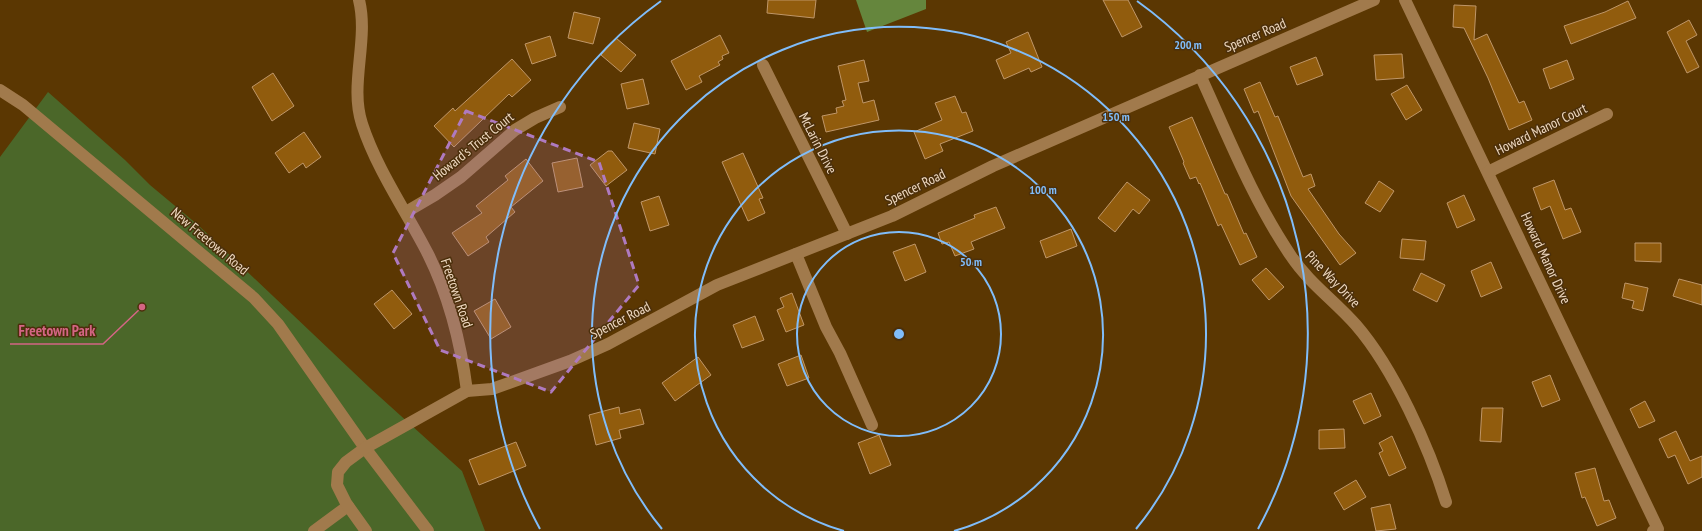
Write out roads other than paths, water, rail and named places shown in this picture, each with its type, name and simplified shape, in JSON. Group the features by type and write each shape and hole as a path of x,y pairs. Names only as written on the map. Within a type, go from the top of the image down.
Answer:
{"street":[{"name":"Freetown Road","path":"359,0 361,28 358,93 361,122 370,147 406,212 428,256 444,293 463,364 467,391"},
{"name":"Spencer Road","path":"467,391 492,389 521,380 570,361 608,344 717,285 892,216 993,166 1374,0"},
{"name":"Howard Manor Drive","path":"1405,0 1488,172 1655,530"},
{"name":"McLarin Drive","path":"763,65 847,234"},
{"name":"Pine Way Drive","path":"1200,75 1259,204 1277,234 1308,278 1356,325 1377,353 1401,396 1436,471 1446,502"},
{"name":"New Freetown Road","path":"0,90 23,105 254,298 278,324 365,448"},
{"name":"Howard's Trust Court","path":"406,212 435,195 461,177 515,130 535,118 560,107"},
{"name":"Howard Manor Court","path":"1488,172 1607,114"},
{"path":"796,254 826,327 840,353 872,425"},
{"path":"366,531 348,506 337,485 338,472 346,462 365,448 467,391"},
{"path":"365,448 428,531"},
{"path":"314,531 348,506"}],"place":[{"name":"Freetown Park","path":"142,307"}]}
